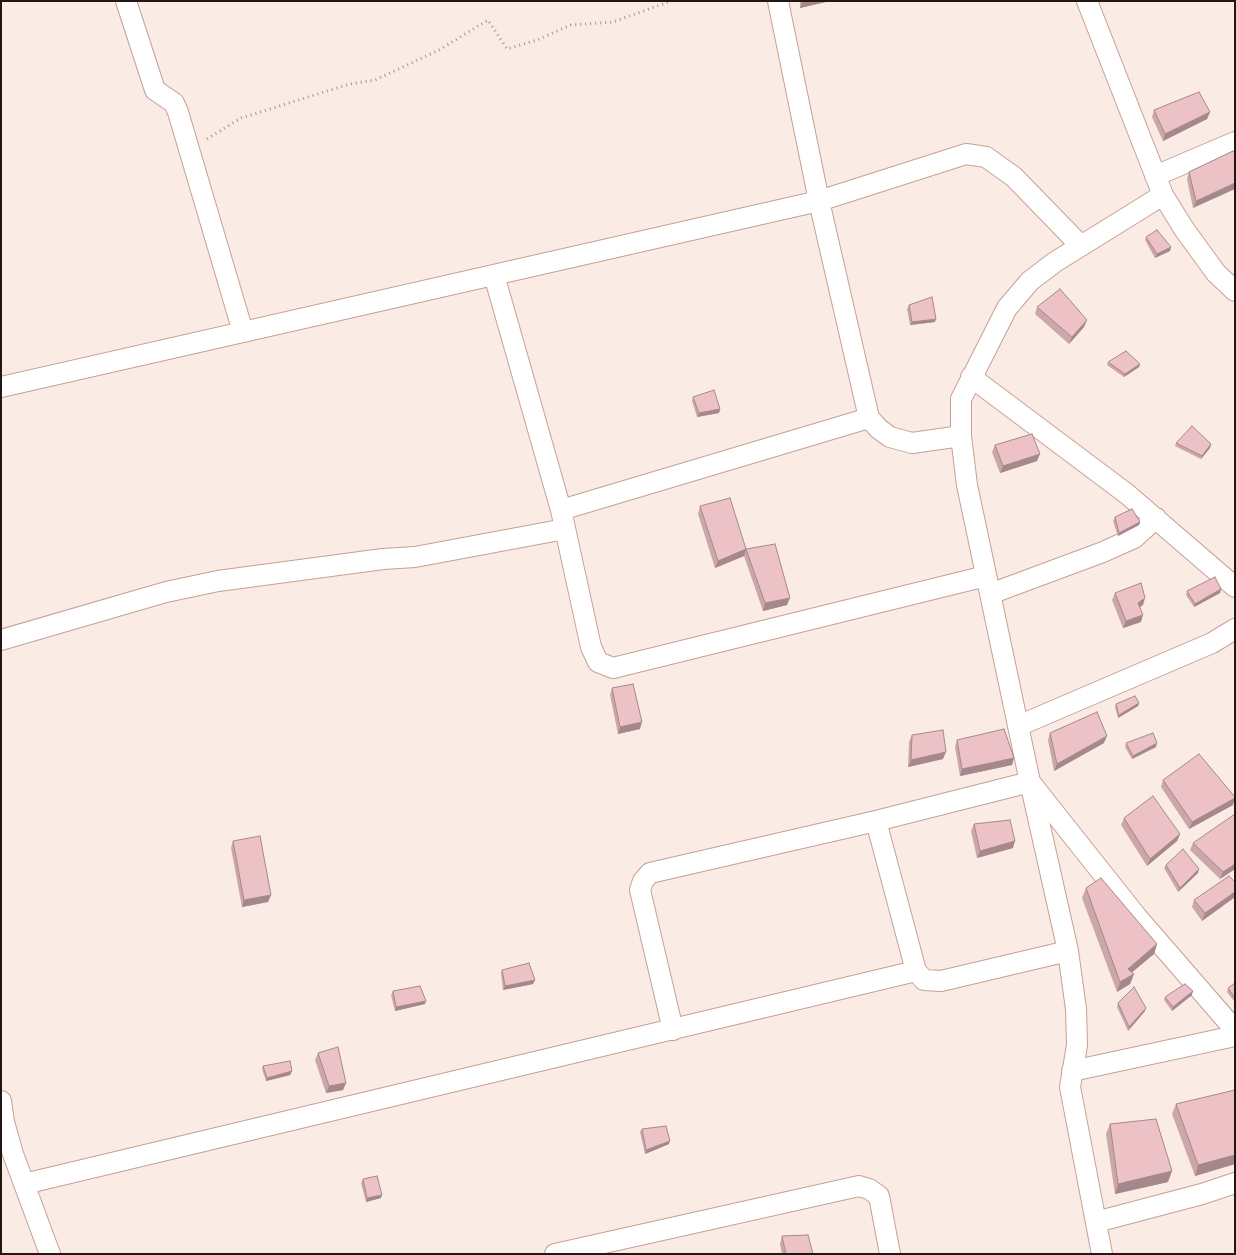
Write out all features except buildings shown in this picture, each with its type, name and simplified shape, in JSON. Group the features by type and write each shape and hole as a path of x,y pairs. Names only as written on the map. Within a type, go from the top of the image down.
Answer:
{"street":[{"path":"126,1 155,90 174,103 190,149 243,332"},
{"path":"778,1 819,201 869,418 890,437 912,443 961,436"},
{"path":"1087,1 1163,195 1184,229 1216,273 1235,291"},
{"path":"1155,176 1235,142"},
{"path":"1,387 819,201 966,154 986,157 1014,177 1081,246"},
{"path":"1102,1254 1070,1087 1077,1045 1076,1009 1068,951 967,485 961,436 961,399 1007,308 1030,281 1081,246 1163,195"},
{"path":"494,275 563,520 591,647 598,662 613,668 988,585 1103,552 1134,538 1156,518"},
{"path":"971,377 1128,494 1235,587"},
{"path":"1,640 166,592 218,581 383,559 415,557 563,520 869,418"},
{"path":"1018,726 1212,643 1235,629"},
{"path":"673,1030 640,890 643,881 650,873 876,821 1030,782"},
{"path":"1030,782 1136,917 1235,1030"},
{"path":"876,821 916,971 924,980 941,981 1068,951"},
{"path":"24,1184 916,971"},
{"path":"1072,1071 1235,1036"},
{"path":"1,1101 4,1122 13,1154 50,1254"},
{"path":"1096,1222 1202,1194 1235,1183"},
{"path":"555,1254 859,1186 869,1189 879,1196 890,1254"}],"path":[{"path":"190,149 241,118 350,84 374,80 439,50 488,20 507,50 537,40 571,25 613,22 671,1"}]}
